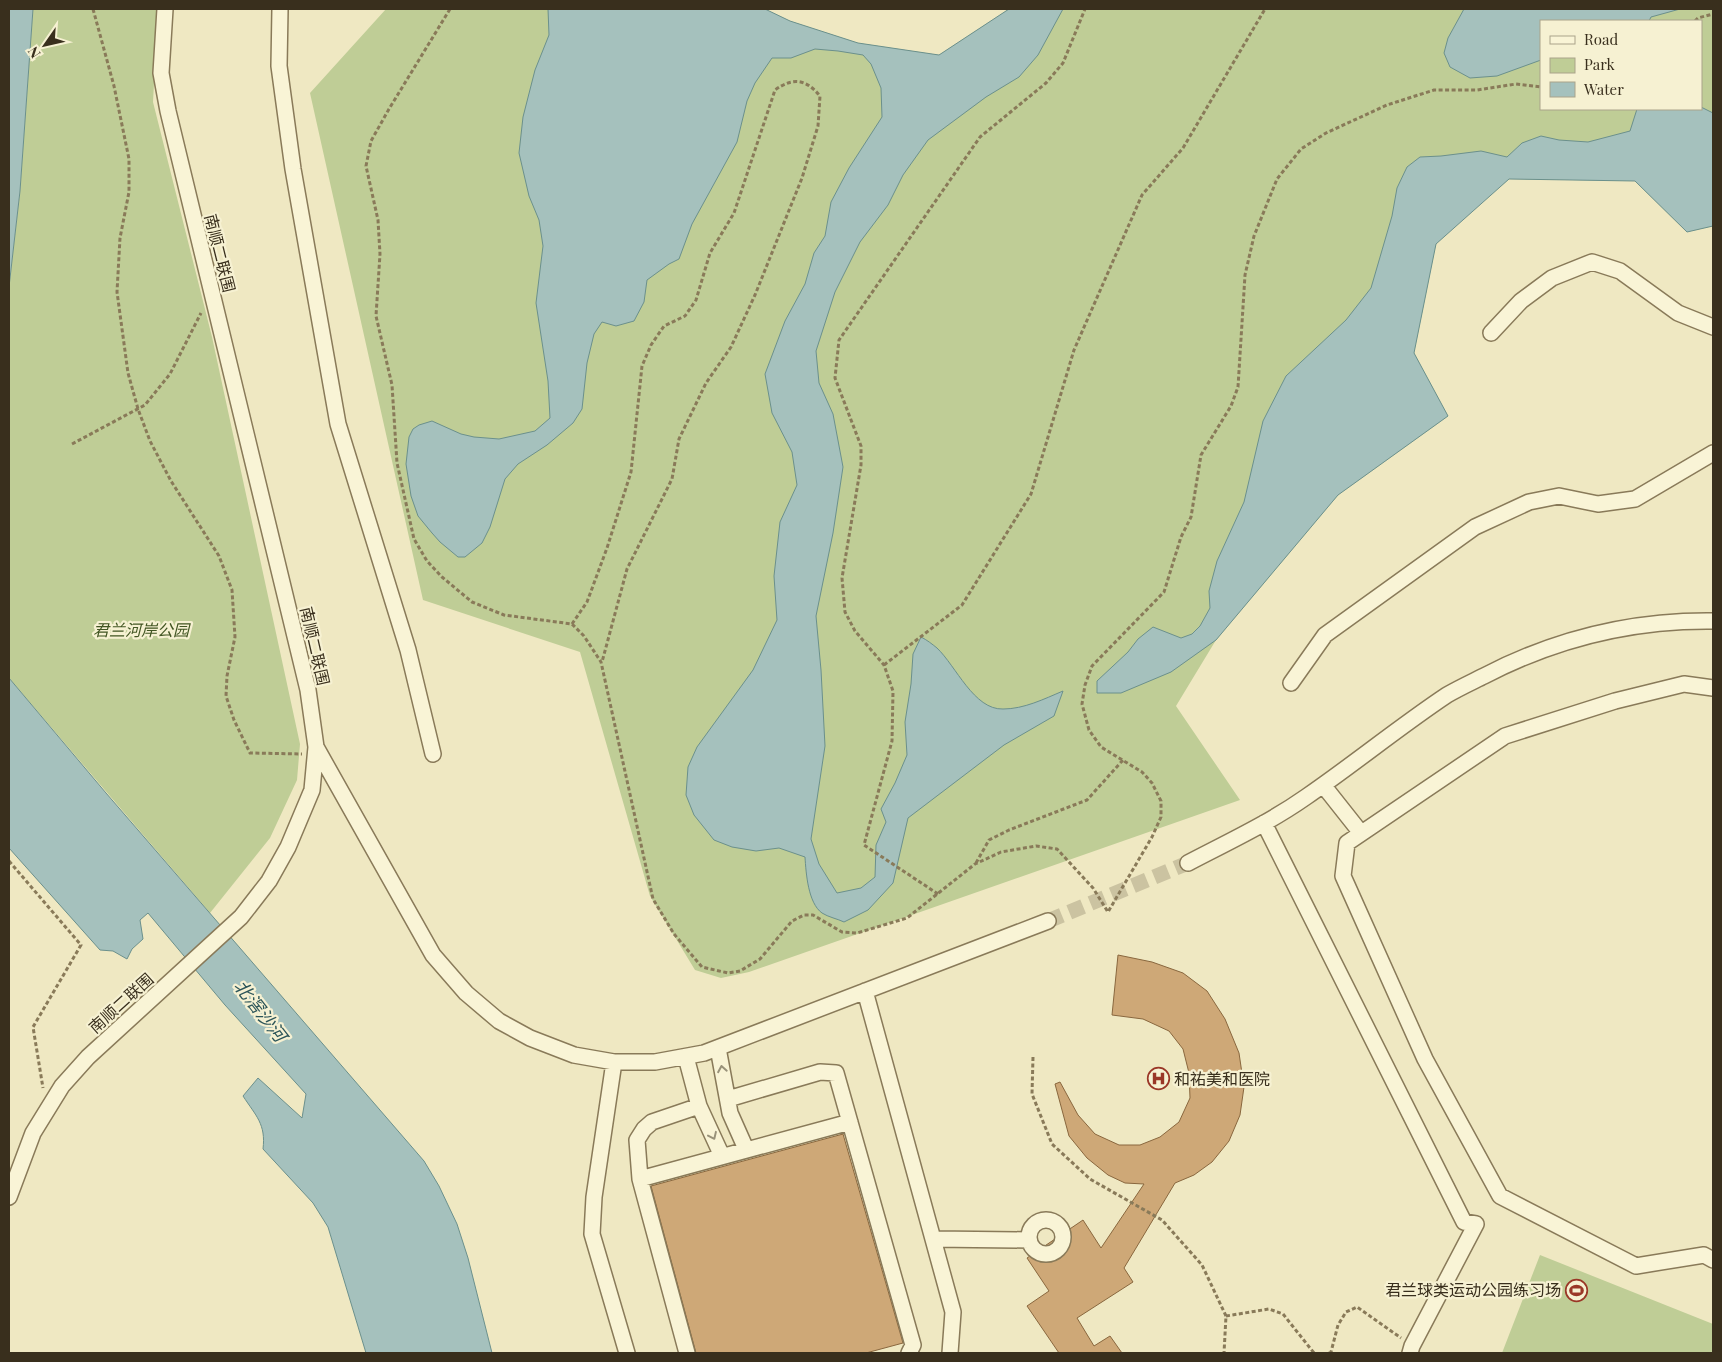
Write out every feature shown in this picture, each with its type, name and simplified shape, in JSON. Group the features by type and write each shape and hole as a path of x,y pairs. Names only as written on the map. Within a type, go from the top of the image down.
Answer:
{"street":[{"name":"南顺二联围","path":"9,1196 33,1133 46,1109 62,1086 88,1057 241,917 269,881 288,847 312,790 316,751 308,690 168,111 161,73 165,9"},
{"path":"280,9 279,66 293,169 338,424 408,650 432,754"},
{"path":"1491,333 1521,301 1552,278 1592,262 1620,270 1678,313 1713,327"},
{"path":"1291,683 1325,635 1475,527 1529,502 1560,496 1598,504 1636,499 1713,453"},
{"path":"1188,863 1264,823 1323,785 1448,694 1505,665 1552,646 1598,633 1646,624 1690,620 1713,621"},
{"path":"1713,688 1684,684 1615,701 1505,736 1347,843 1343,876 1425,1059 1500,1196 1636,1266 1704,1255 1713,1260"},
{"path":"316,751 329,766 433,956 466,993 499,1021 530,1038 574,1055 614,1062 655,1062 704,1054 1048,922"},
{"path":"1323,785 1361,833"},
{"path":"1264,823 1464,1222 1476,1224 1411,1350"},
{"path":"865,991 953,1312 950,1353"},
{"path":"718,1048 730,1113 746,1149"},
{"path":"686,1057 700,1106 722,1156"},
{"path":"614,1062 594,1197 592,1234 627,1353"},
{"path":"728,1099 820,1072 836,1074 913,1345 909,1353"},
{"path":"687,1353 640,1179 637,1140 644,1129 652,1122 700,1106"},
{"path":"640,1179 850,1122"},
{"path":"933,1239 1029,1240"}],"path":[{"path":"93,9 114,86 129,159 129,192 120,238 117,292 128,373 138,409 150,441 167,473 220,556 232,590 235,637 227,676 226,696 234,720 250,753 316,751"},
{"path":"450,9 371,141 366,166 378,220 380,254 376,316 392,385 397,463 414,539 427,561 442,577 472,602 504,615 572,624 584,636 601,662 653,899 674,934 702,967 728,973 740,971 760,959 792,921 804,915 813,915 842,932 857,933 907,918 976,864 1001,852 1036,846 1057,849 1093,888 1108,912 1152,837 1161,817 1161,801 1152,783 1142,772 1101,746 1089,730 1082,704 1085,685 1092,666 1164,592 1181,538 1191,517 1201,455 1231,406 1238,387 1245,275 1254,236 1277,179 1301,149 1326,133 1387,105 1434,90 1478,90 1516,84 1540,88"},
{"path":"938,894 864,845 892,741 893,691 884,665 855,631 845,612 842,578 861,465 861,446 835,378 839,340 980,137 1046,83 1062,63 1086,9"},
{"path":"884,665 962,605 1031,494 1074,350 1142,195 1183,148 1265,9"},
{"path":"1695,20 1713,14"},
{"path":"572,624 587,602 608,548 631,472 642,366 651,345 664,326 685,316 696,300 710,253 734,213 775,90 785,84 798,81 812,86 820,96 818,126 802,178 755,295 731,347 706,383 679,439 672,478 627,569 601,662"},
{"path":"72,444 145,405 170,374 212,293"},
{"path":"976,864 989,840 1009,830 1086,800 1123,760"},
{"path":"9,861 80,945 33,1027 46,1109"},
{"path":"1033,1057 1032,1094 1052,1144 1090,1179 1162,1220 1202,1265 1226,1316 1224,1353"},
{"path":"1330,1353 1338,1324 1346,1312 1357,1307 1411,1350"},
{"path":"1226,1316 1269,1309 1283,1314 1314,1353"}],"green space":[{"name":"君兰河岸公园","path":"33,9 158,9 153,102 212,337 300,744 297,780 270,838 210,913 9,678 9,287 20,191"},
{"path":"386,9 765,9 790,21 858,43 939,55 1009,9 1713,9 1713,226 1687,232 1635,181 1509,179 1437,239 1414,353 1448,416 1338,495 1216,640 1176,706 1240,800 749,972 721,978 695,970 650,896 580,652 423,600 310,93"},
{"name":"君兰球类运动公园练习场","path":"1540,1255 1713,1324 1713,1353 1502,1353"}],"water":[{"path":"9,9 33,9 20,191 9,287"},
{"path":"548,9 765,9 790,21 858,43 939,55 1009,9 1063,9 1038,55 1019,77 986,97 928,140 903,175 888,205 860,242 835,292 816,351 819,383 833,414 843,467 833,533 816,616 825,746 811,839 819,864 837,893 861,888 875,877 876,845 886,822 881,809 907,755 905,722 911,684 913,654 921,637 937,648 974,695 993,707 1011,709 1034,703 1063,691 1054,716 1004,745 908,818 893,883 868,910 844,922 827,916 817,908 809,887 805,857 779,848 756,851 732,847 714,840 694,815 686,795 688,767 697,747 753,670 777,620 774,576 780,522 797,485 792,452 772,413 765,374 785,321 805,284 814,253 825,236 831,202 849,168 882,117 881,88 871,64 863,55 815,49 791,58 772,58 755,83 747,101 737,142 692,224 679,259 647,280 644,302 634,321 616,326 602,322 594,334 587,363 582,409 573,423 547,445 518,464 505,479 490,527 482,543 465,557 458,557 440,542 418,516 411,496 406,464 409,437 413,429 432,421 461,434 499,439 535,431 550,418 548,381 536,303 543,246 539,220 529,196 519,153 523,117 535,70 549,35"},
{"path":"1464,9 1680,9 1651,17 1650,20 1540,20 1540,60 1497,76 1470,78 1450,67 1444,53 1448,38"},
{"path":"1702,108 1713,113 1713,226 1687,232 1635,181 1509,179 1436,244 1414,353 1448,416 1338,495 1216,640 1171,672 1121,693 1097,693 1097,681 1128,652 1138,639 1153,627 1181,638 1192,634 1200,626 1210,608 1209,591 1217,561 1244,502 1263,421 1286,376 1346,320 1371,288 1392,216 1397,188 1407,167 1420,157 1481,151 1507,157 1522,143 1541,136 1559,140 1588,142 1630,131 1637,110 1702,110"},
{"name":"北滘沙河","path":"9,678 424,1161 439,1186 457,1224 468,1258 492,1353 366,1353 328,1227 313,1203 263,1149 263,1133 259,1121 243,1096 258,1078 302,1118 306,1094 225,1005 148,913 140,920 143,939 132,949 127,959 113,951 100,950 9,848"}],"building":[{"path":"1118,955 1152,962 1183,973 1207,991 1225,1019 1239,1053 1244,1087 1240,1115 1229,1141 1212,1162 1194,1175 1175,1183 1124,1268 1133,1282 1077,1318 1094,1346 1110,1336 1122,1353 1059,1353 1027,1306 1049,1291 1027,1258 1083,1220 1101,1248 1144,1184 1125,1183 1108,1175 1087,1158 1069,1136 1055,1084 1060,1082 1078,1115 1095,1134 1119,1145 1140,1145 1160,1137 1179,1122 1190,1098 1189,1073 1183,1049 1169,1031 1143,1019 1112,1015"},
{"path":"843,1134 903,1343 866,1353 696,1353 651,1186"}],"tunnel":[{"path":"1048,921 1188,863"}],"place":[{"name":"和祐美和医院","path":"1158,1079"},
{"name":"君兰球类运动公园练习场","path":"1577,1290"}]}
